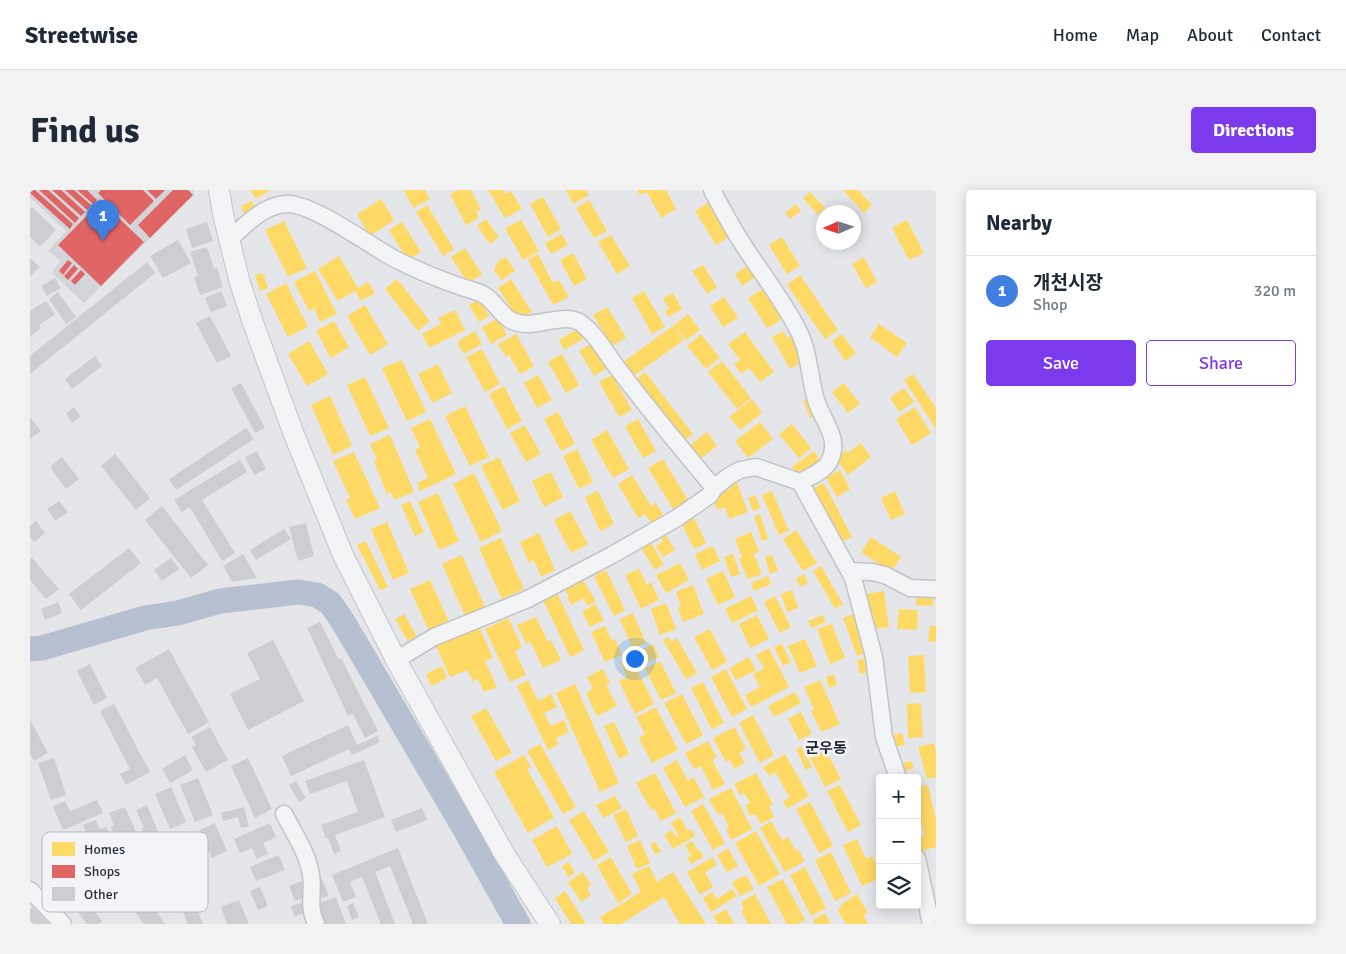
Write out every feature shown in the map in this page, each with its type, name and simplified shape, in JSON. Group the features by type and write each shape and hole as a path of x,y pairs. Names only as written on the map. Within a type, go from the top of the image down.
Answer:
{"street":[{"path":"219,190 240,283 256,329 324,511 364,600 505,855 550,924"},
{"path":"712,190 743,244 799,331 818,404 832,432 834,447 830,462 823,469 800,482"},
{"path":"230,239 249,222 272,206 294,204 313,210 408,265 484,295 507,318 516,322 530,324 573,319 581,323 595,336 617,368 714,488"},
{"path":"396,660 434,637 528,599 612,555 677,518 740,470 756,467 800,482 853,578 874,657 884,737 897,774"},
{"path":"850,572 872,572 910,588 936,589"},
{"path":"284,814 311,873 312,893 310,907 316,924"},
{"path":"918,864 931,924"},
{"path":"30,890 42,903"},
{"path":"51,912 62,924"}],"shaded area":[{"path":"30,190 193,190 194,195 84,303 52,273 60,261 48,251 66,231 30,198"}],"building: Homes":[{"path":"250,190 271,190 256,199"},
{"path":"404,190 425,190 430,199 413,208"},
{"path":"458,190 471,190 481,210 476,212 479,218 466,225 450,194"},
{"path":"488,190 503,190 505,194 511,191 522,209 505,218"},
{"path":"566,190 586,190 589,195 573,204"},
{"path":"637,190 666,190 676,209 661,218 647,192 640,195"},
{"path":"843,190 858,190 872,205 864,213 861,210 861,205 857,205"},
{"path":"810,192 822,205 816,205 816,213 803,198"},
{"path":"543,197 561,229 548,237 530,204"},
{"path":"381,199 394,220 370,236 357,214"},
{"path":"589,200 607,231 594,238 576,208"},
{"path":"252,201 255,209 244,213 241,206"},
{"path":"709,202 730,236 716,245 695,211"},
{"path":"796,204 801,211 790,219 785,213"},
{"path":"427,205 454,249 443,256 416,212"},
{"path":"486,219 499,237 490,244 477,226"},
{"path":"521,220 539,251 523,260 505,228"},
{"path":"907,220 924,253 909,260 892,228"},
{"path":"284,221 307,268 288,277 265,230"},
{"path":"402,222 421,252 408,260 389,230"},
{"path":"562,234 568,245 551,254 545,243"},
{"path":"611,235 630,266 617,274 598,242"},
{"path":"782,237 800,266 787,274 769,245"},
{"path":"465,248 482,274 468,283 451,257"},
{"path":"573,253 587,279 574,286 560,260"},
{"path":"538,254 553,283 559,280 569,297 553,305 528,260"},
{"path":"339,256 358,288 368,282 375,293 361,301 355,291 338,301 318,269"},
{"path":"506,257 515,271 501,280 494,270 498,261"},
{"path":"864,257 877,282 866,288 852,264"},
{"path":"750,264 757,276 742,286 735,274"},
{"path":"703,265 717,287 707,294 692,271"},
{"path":"315,271 337,314 320,322 314,308 309,311 294,282"},
{"path":"263,273 268,288 260,291 255,275"},
{"path":"800,275 838,330 825,339 787,285"},
{"path":"397,279 430,321 418,331 385,289"},
{"path":"511,279 532,312 519,320 498,288"},
{"path":"286,283 308,327 288,337 266,294"},
{"path":"765,288 784,318 767,328 748,298"},
{"path":"644,291 665,327 652,334 632,298"},
{"path":"673,293 682,309 668,317 665,311 669,309 663,298"},
{"path":"724,297 738,318 723,327 710,306"},
{"path":"480,299 489,316 479,322 469,305"},
{"path":"365,305 388,344 370,355 347,316"},
{"path":"607,307 626,337 612,346 593,315"},
{"path":"455,310 465,330 429,348 422,334 441,324 438,318"},
{"path":"688,314 700,330 686,340 674,325"},
{"path":"498,318 507,335 491,344 482,327"},
{"path":"334,321 349,347 331,358 316,331"},
{"path":"879,324 907,343 897,357 870,337"},
{"path":"674,325 684,340 629,379 619,365"},
{"path":"579,328 585,338 564,350 559,340"},
{"path":"475,331 482,344 464,354 457,342"},
{"path":"783,331 787,338 791,336 805,360 790,369 772,337"},
{"path":"745,332 774,372 760,382 749,368 741,374 734,364 740,360 728,344"},
{"path":"516,334 534,366 520,374 509,355 506,357 498,344"},
{"path":"701,334 720,358 706,369 687,346"},
{"path":"842,334 856,353 845,361 832,341"},
{"path":"309,341 328,374 307,386 288,354"},
{"path":"592,343 607,368 594,376 579,351"},
{"path":"482,349 500,384 485,392 466,357"},
{"path":"562,354 579,385 566,393 548,362"},
{"path":"402,360 426,412 407,421 382,368"},
{"path":"722,361 751,398 737,409 708,372"},
{"path":"438,364 452,393 432,403 418,374"},
{"path":"645,372 693,434 679,445 631,383"},
{"path":"913,374 936,408 936,429 904,380"},
{"path":"538,375 552,400 537,408 524,383"},
{"path":"612,375 632,410 619,417 599,382"},
{"path":"365,377 389,428 370,436 347,385"},
{"path":"844,383 860,404 848,413 832,392"},
{"path":"504,386 522,421 507,429 489,394"},
{"path":"904,388 914,402 899,412 890,398"},
{"path":"330,396 352,446 333,455 311,405"},
{"path":"752,399 762,413 740,430 729,417"},
{"path":"809,399 816,415 810,418 803,401"},
{"path":"465,406 489,457 470,466 445,416"},
{"path":"915,407 931,433 912,445 896,419"},
{"path":"558,412 575,444 561,451 544,419"},
{"path":"430,419 456,474 420,491 417,483 428,478 415,450 420,447 411,428"},
{"path":"638,419 656,451 643,458 625,426"},
{"path":"760,422 773,439 748,458 735,441"},
{"path":"792,424 811,448 799,458 779,434"},
{"path":"525,425 541,454 526,462 510,433"},
{"path":"607,430 629,469 613,478 591,440"},
{"path":"707,432 717,446 695,463 685,449"},
{"path":"390,435 414,492 394,500 391,492 387,494 374,462 377,460 370,444"},
{"path":"861,443 871,457 848,475 835,458 846,450 848,453"},
{"path":"577,449 593,482 579,489 563,456"},
{"path":"814,451 821,462 799,477 792,467"},
{"path":"354,452 380,508 355,519 346,500 350,498 333,461"},
{"path":"499,457 520,501 503,510 481,466"},
{"path":"663,459 688,500 673,509 648,468"},
{"path":"840,470 850,489 837,497 826,478"},
{"path":"551,472 563,497 544,507 532,481"},
{"path":"474,473 502,531 481,542 453,484"},
{"path":"632,475 651,506 656,503 663,515 651,523 645,514 638,518 618,484"},
{"path":"736,480 748,512 729,519 725,507 717,510 712,496 730,489 728,484"},
{"path":"824,483 852,537 838,544 810,490"},
{"path":"598,491 614,524 600,531 585,497"},
{"path":"772,491 789,531 779,535 762,495"},
{"path":"895,491 905,514 891,520 881,498"},
{"path":"438,493 459,541 439,550 418,502"},
{"path":"755,495 761,508 753,511 748,498"},
{"path":"410,501 424,532 415,536 401,505"},
{"path":"570,511 588,544 571,553 554,520"},
{"path":"692,514 706,543 694,549 680,520"},
{"path":"760,514 768,539 762,541 754,516"},
{"path":"387,522 409,573 393,580 371,529"},
{"path":"662,529 675,550 663,557 656,546 663,541 658,532"},
{"path":"796,530 817,563 803,571 783,539"},
{"path":"751,532 759,551 754,554 762,574 748,579 739,559 742,557 735,539"},
{"path":"539,533 555,570 541,577 534,560 529,563 520,542"},
{"path":"871,537 901,557 891,572 861,552"},
{"path":"501,538 524,589 502,599 479,548"},
{"path":"649,540 664,564 655,570 640,546"},
{"path":"366,541 388,587 380,590 357,545"},
{"path":"713,546 720,561 702,570 695,554"},
{"path":"733,554 740,574 731,577 724,557"},
{"path":"462,555 486,609 466,618 442,564"},
{"path":"772,555 778,571 770,574 765,557"},
{"path":"680,563 689,580 666,593 656,575"},
{"path":"821,566 843,604 835,609 813,571"},
{"path":"639,569 647,585 651,582 659,600 641,609 625,575"},
{"path":"606,570 625,610 614,616 594,576"},
{"path":"723,571 735,597 718,605 706,579"},
{"path":"804,574 808,583 800,587 796,578"},
{"path":"768,576 771,584 754,591 751,583"},
{"path":"581,577 596,601 588,606 583,598 571,605 567,597 569,596 564,588"},
{"path":"430,580 450,624 430,633 410,589"},
{"path":"693,585 704,614 683,622 678,608 681,606 676,592"},
{"path":"792,590 798,608 787,612 781,594"},
{"path":"884,591 889,627 871,629 866,594"},
{"path":"557,593 584,650 570,657 543,600"},
{"path":"751,596 758,610 732,623 725,609"},
{"path":"775,596 791,627 780,633 764,602"},
{"path":"917,596 933,597 933,606 916,605"},
{"path":"666,603 676,629 660,635 651,609"},
{"path":"595,604 604,620 590,627 582,612"},
{"path":"899,609 918,610 917,630 897,629"},
{"path":"633,613 646,643 633,649 620,619"},
{"path":"404,614 417,636 408,641 395,619"},
{"path":"854,614 868,652 857,656 843,618"},
{"path":"757,615 769,639 750,648 739,624"},
{"path":"823,615 826,622 811,628 808,621"},
{"path":"536,617 548,642 551,640 561,660 543,668 530,641 526,644 517,625"},
{"path":"508,618 522,647 515,651 526,675 510,682 485,629"},
{"path":"477,622 493,658 485,661 497,687 484,692 478,679 473,681 467,670 450,677 434,642"},
{"path":"832,624 845,658 830,664 817,629"},
{"path":"605,626 612,641 615,639 622,655 605,662 591,632"},
{"path":"930,626 936,626 936,642 928,641"},
{"path":"710,629 727,662 712,670 694,637"},
{"path":"669,637 672,642 677,638 697,673 686,679 663,640"},
{"path":"805,639 817,666 800,673 788,646"},
{"path":"653,644 659,657 642,665 636,653"},
{"path":"782,644 791,662 783,666 774,647"},
{"path":"769,648 789,687 751,707 745,695 760,687 753,674 764,668 756,655"},
{"path":"924,655 926,692 910,693 908,656"},
{"path":"631,657 654,704 635,714 619,681 627,677 620,662"},
{"path":"749,657 756,670 736,680 729,668"},
{"path":"866,658 870,672 860,674 857,660"},
{"path":"660,661 676,693 661,700 645,668"},
{"path":"442,666 447,678 431,686 426,674"},
{"path":"603,669 610,683 606,684 617,706 597,716 586,693 593,689 587,677"},
{"path":"726,669 747,709 732,717 711,677"},
{"path":"834,674 837,685 829,688 826,677"},
{"path":"528,680 538,701 551,694 557,707 544,713 551,726 564,720 569,732 556,738 559,744 548,750 517,686"},
{"path":"820,680 840,724 821,732 811,710 814,709 804,687"},
{"path":"703,682 724,723 712,729 691,688"},
{"path":"575,684 619,783 600,792 556,693"},
{"path":"795,692 801,703 774,717 768,706"},
{"path":"682,694 703,735 686,744 664,703"},
{"path":"921,703 923,737 908,738 907,704"},
{"path":"656,707 678,750 652,763 639,738 645,734 636,717"},
{"path":"486,708 512,753 496,761 471,716"},
{"path":"801,712 812,734 799,740 788,719"},
{"path":"753,715 774,755 760,763 739,723"},
{"path":"614,722 629,754 619,759 604,726"},
{"path":"735,727 746,749 739,753 745,763 734,769 730,760 726,762 713,738"},
{"path":"902,733 905,745 891,748 889,736"},
{"path":"708,741 717,757 712,760 725,784 713,790 701,766 694,769 685,753"},
{"path":"822,743 841,779 825,787 807,751"},
{"path":"934,743 936,751 936,777 927,779 918,747"},
{"path":"540,744 576,807 563,814 527,751"},
{"path":"801,746 812,767 806,770 796,749"},
{"path":"785,754 809,796 787,809 783,801 790,798 775,772 769,776 763,767"},
{"path":"524,755 531,767 527,769 554,817 528,833 494,772"},
{"path":"677,760 688,781 694,777 704,797 685,807 663,768"},
{"path":"911,761 914,768 900,772 898,765"},
{"path":"655,773 676,813 661,821 654,808 651,810 636,783"},
{"path":"756,773 773,804 769,806 774,817 761,824 755,814 750,816 745,806 750,803 744,793 740,795 734,784"},
{"path":"840,785 861,825 848,832 827,791"},
{"path":"928,785 936,820 936,847 921,851 921,836 924,835 921,821 921,787"},
{"path":"731,788 752,829 731,840 726,829 729,827 722,813 718,815 709,799"},
{"path":"615,796 622,808 603,818 596,805"},
{"path":"810,802 833,846 819,853 796,809"},
{"path":"703,804 725,843 713,850 691,811"},
{"path":"626,809 638,836 626,842 613,815"},
{"path":"584,811 609,852 594,861 569,820"},
{"path":"680,817 688,831 691,829 695,836 673,849 664,835 672,830 677,838 679,836 671,823"},
{"path":"771,821 782,840 788,837 795,850 798,849 805,861 785,872 760,828"},
{"path":"557,826 572,854 547,867 532,840"},
{"path":"756,831 780,874 759,886 735,843"},
{"path":"857,839 866,859 872,856 876,865 876,880 862,886 843,845"},
{"path":"640,840 650,863 637,869 627,846"},
{"path":"692,841 704,857 691,864 687,858 691,856 685,845"},
{"path":"655,842 661,851 655,854 650,845"},
{"path":"728,848 738,866 727,872 717,855"},
{"path":"831,852 851,893 835,901 815,860"},
{"path":"611,857 632,894 618,903 597,865"},
{"path":"713,857 717,865 705,872 713,887 700,895 687,872"},
{"path":"569,862 575,873 568,877 562,866"},
{"path":"649,866 657,882 673,872 706,924 680,924 664,897 621,924 604,924 600,917 641,892 632,874"},
{"path":"805,867 826,908 811,916 790,875"},
{"path":"583,872 591,885 587,888 591,895 581,902 568,882"},
{"path":"746,875 754,889 740,896 732,882"},
{"path":"783,879 805,920 797,924 787,924 767,887"},
{"path":"732,889 737,896 711,912 703,898 712,892 717,899"},
{"path":"565,891 586,924 571,924 555,898"},
{"path":"755,894 771,924 748,924 741,911 744,909 741,902"},
{"path":"857,894 868,913 863,915 868,924 846,924 837,910 842,908 840,905"},
{"path":"726,909 734,924 718,924 713,916"},
{"path":"825,913 831,924 815,924 813,920"}],"building: Shops":[{"path":"30,190 35,190 73,224 70,229 30,193"},
{"path":"39,190 48,190 79,218 75,223"},
{"path":"52,190 61,190 85,212 81,216"},
{"path":"65,190 74,190 91,205 87,210"},
{"path":"77,190 87,190 97,200 93,204"},
{"path":"101,190 143,190 154,201 130,225 98,193"},
{"path":"147,190 165,190 156,199"},
{"path":"173,190 188,190 193,195 150,238 138,225"},
{"path":"101,201 144,242 101,286 58,245"},
{"path":"68,260 72,263 63,275 59,271"},
{"path":"74,265 78,269 68,280 64,276"},
{"path":"81,270 85,274 75,285 71,281"}],"building: Other":[{"path":"32,207 56,230 40,247 30,237 30,209"},
{"path":"207,222 213,241 192,248 186,229"},
{"path":"178,240 191,263 163,278 150,256"},
{"path":"207,247 214,269 217,268 223,287 200,295 194,277 198,276 190,252"},
{"path":"30,258 40,267 30,277"},
{"path":"147,262 155,273 30,374 30,356"},
{"path":"55,278 61,288 47,296 41,286"},
{"path":"221,291 227,306 211,312 205,298"},
{"path":"58,292 76,317 66,324 49,299"},
{"path":"46,301 55,314 39,325 41,329 30,336 30,311"},
{"path":"210,316 231,356 217,363 196,323"},
{"path":"95,356 102,366 72,389 65,379"},
{"path":"241,383 265,428 255,433 231,388"},
{"path":"74,407 81,417 72,423 66,414"},
{"path":"30,417 41,431 30,439"},
{"path":"246,428 254,439 176,490 169,479"},
{"path":"257,451 266,469 254,475 245,457"},
{"path":"115,454 150,498 136,510 101,466"},
{"path":"62,457 79,479 66,489 50,467"},
{"path":"240,460 247,472 202,500 235,553 222,561 190,507 182,512 174,500"},
{"path":"59,501 68,512 55,521 47,509"},
{"path":"162,506 208,565 191,578 145,520"},
{"path":"36,521 45,533 34,542 30,537 30,526"},
{"path":"306,523 314,556 298,561 289,527"},
{"path":"284,529 291,539 256,560 250,550"},
{"path":"129,548 141,563 81,610 69,594"},
{"path":"243,554 257,578 232,582 223,566"},
{"path":"32,558 59,589 46,599 30,580 30,559"},
{"path":"171,558 179,569 162,581 154,570"},
{"path":"58,602 62,613 45,620 41,609"},
{"path":"320,622 339,660 341,658 378,731 365,738 353,714 348,716 307,628"},
{"path":"273,640 304,701 248,730 230,694 260,679 247,653"},
{"path":"169,649 209,722 188,734 157,678 145,685 135,668"},
{"path":"90,664 107,698 94,705 77,671"},
{"path":"114,704 150,772 126,785 120,774 130,769 100,711"},
{"path":"30,720 48,753 34,761 30,754"},
{"path":"348,725 357,745 377,736 380,742 352,755 349,749 291,776 282,756"},
{"path":"210,727 228,760 206,772 192,747 196,745 191,737"},
{"path":"185,755 193,770 170,783 162,769"},
{"path":"54,758 66,795 51,800 38,763"},
{"path":"248,758 272,809 255,818 231,766"},
{"path":"364,760 385,817 335,835 341,851 334,854 321,825 358,812 347,781 310,794 305,781"},
{"path":"198,778 213,815 195,822 180,785"},
{"path":"296,781 306,798 299,802 289,785"},
{"path":"171,787 186,822 170,829 155,794"},
{"path":"97,800 103,813 63,830 53,807 65,801 70,811"},
{"path":"147,805 158,832 142,832 141,829 144,828 136,810"},
{"path":"125,807 136,832 113,832 111,827 114,825 109,813"},
{"path":"244,807 249,826 241,828 238,817 223,821 221,813"},
{"path":"422,808 427,820 396,832 391,820"},
{"path":"96,820 100,829 107,827 109,832 86,832 83,825"},
{"path":"215,823 227,851 212,858 208,849 208,832 200,832 199,830"},
{"path":"270,823 276,837 263,843 268,854 257,859 252,848 240,853 234,839"},
{"path":"398,848 428,924 413,924 390,866 375,872 395,924 381,924 362,877 350,882 356,897 343,902 332,875"},
{"path":"279,855 285,870 256,881 250,867"},
{"path":"321,877 329,896 322,898 314,879"},
{"path":"301,881 307,896 295,901 289,886"},
{"path":"260,887 268,906 258,910 250,891"},
{"path":"336,897 346,924 325,924 317,904"},
{"path":"239,900 249,924 227,924 221,907"},
{"path":"305,902 308,912 294,916 291,906"},
{"path":"353,903 359,917 352,920 347,906"},
{"path":"32,907 49,924 30,924 30,910"},
{"path":"78,912 95,912 102,921 99,924 87,924"},
{"path":"135,912 157,912 165,924 144,924"},
{"path":"183,912 198,912 203,924 188,924"}],"waterway":[{"path":"30,649 42,648 145,618 178,613 220,601 298,592 317,595 330,603 342,620 463,826 518,924"}],"place":[{"name":"개천시장","path":"103,241"}],"district":[{"name":"군우동","path":"826,748"}]}
